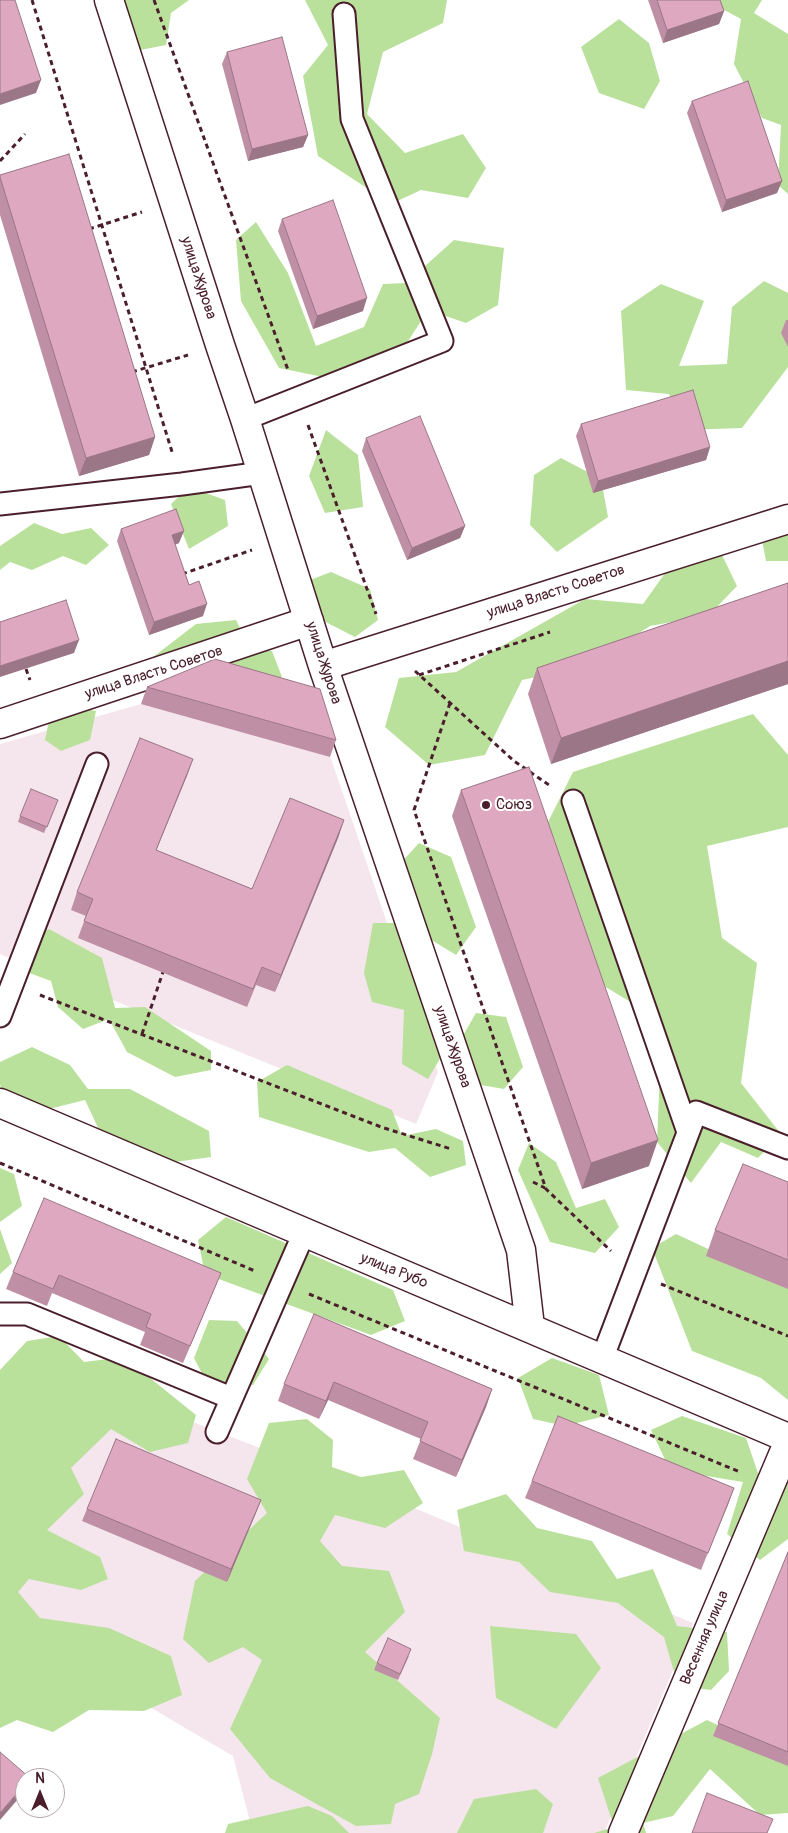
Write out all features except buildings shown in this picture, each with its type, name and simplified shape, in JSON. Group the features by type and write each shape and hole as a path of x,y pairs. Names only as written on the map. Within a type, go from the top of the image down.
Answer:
{"street":[{"name":"улица Журова","path":"109,0 323,666 521,1250 530,1327"},
{"name":"улица Власть Советов","path":"323,666 788,518"},
{"name":"улица Власть Советов","path":"0,724 309,621"},
{"path":"0,1103 0,1108"},
{"name":"улица Рубо","path":"0,1103 788,1438"},
{"name":"Весенняя улица","path":"622,1833 788,1443"}],"lane":[{"path":"245,419 442,341 352,118 344,14"},
{"path":"0,504 182,484 262,473"},
{"path":"0,1016 97,764"},
{"path":"573,801 688,1132"},
{"path":"602,1359 696,1112 788,1148"},
{"path":"217,1432 304,1233"},
{"path":"0,1314 27,1314 231,1398"}],"path":[{"path":"32,0 182,484"},
{"path":"154,0 387,646 514,761 573,801"},
{"path":"0,161 25,134"},
{"path":"81,231 174,202"},
{"path":"124,374 220,344"},
{"path":"177,576 282,540"},
{"path":"450,703 414,810 546,1188"},
{"path":"142,1034 163,972"},
{"path":"12,984 381,1127 491,1162 546,1188 634,1273 788,1336"},
{"path":"0,1163 282,1283 770,1484"}],"shaded area":[{"path":"209,677 313,706 438,1072 416,1124 0,954 0,744 141,704"},
{"path":"54,1368 409,1506 693,1623 604,1833 253,1833 233,1756 0,1619"}],"green space":[{"path":"117,0 189,0 171,13 166,45 135,51"},
{"path":"305,0 447,0 443,23 383,52 367,114 405,153 463,134 486,168 468,198 421,190 391,204 318,156 303,76 328,45"},
{"path":"713,0 762,0 754,13 788,34 788,194 778,185 781,125 762,118 734,64 741,19 715,5"},
{"path":"619,19 649,43 660,81 644,109 599,93 581,47"},
{"path":"256,222 288,273 316,346 364,327 383,284 406,283 454,240 504,248 498,305 466,323 428,310 398,357 333,379 279,368 241,301 236,240"},
{"path":"764,281 788,293 788,367 742,428 685,430 669,394 626,390 621,311 661,284 704,301 679,366 727,364 732,307"},
{"path":"326,430 358,455 363,507 325,513 309,476"},
{"path":"561,458 601,479 608,517 557,552 530,525 534,475"},
{"path":"189,487 225,500 228,526 189,549 171,504"},
{"path":"788,517 788,561 766,561 761,535"},
{"path":"34,523 62,534 91,528 109,545 86,565 63,556 32,570 10,562 0,570 0,546"},
{"path":"722,555 737,586 709,615 650,626 588,666 522,680 485,755 429,765 385,727 399,678 456,672 585,599 643,604 668,569"},
{"path":"331,572 370,589 378,620 355,637 316,617 310,580"},
{"path":"236,620 249,647 272,651 282,677 251,696 186,696 145,690 148,661 196,624"},
{"path":"75,707 96,711 90,740 61,751 45,740 50,716"},
{"path":"753,714 788,755 788,827 707,846 722,938 757,963 741,1083 781,1134 758,1158 721,1142 691,1183 657,1142 662,1021 604,986 548,822 573,772"},
{"path":"419,843 451,857 476,927 456,955 425,936 400,864"},
{"path":"373,923 400,923 444,1052 428,1079 402,1064 404,1010 372,1002 364,973"},
{"path":"49,929 102,958 115,1008 145,1007 211,1051 211,1070 175,1077 127,1052 109,1019 83,1029 58,1007 51,981 24,971 21,943"},
{"path":"476,1013 506,1017 523,1067 504,1089 475,1084 461,1039"},
{"path":"32,1047 70,1065 88,1089 130,1089 209,1131 211,1157 175,1162 100,1132 85,1100 41,1111 2,1093 0,1062"},
{"path":"287,1065 392,1110 402,1136 436,1129 463,1141 466,1165 430,1177 395,1148 369,1152 259,1117 257,1082"},
{"path":"529,1143 556,1162 576,1208 605,1199 619,1227 595,1253 550,1242 518,1170"},
{"path":"0,1168 14,1174 22,1206 0,1222"},
{"path":"226,1217 393,1290 405,1321 371,1335 205,1274 198,1240"},
{"path":"0,1229 12,1263 0,1274"},
{"path":"676,1234 788,1286 788,1400 761,1378 692,1351 652,1248"},
{"path":"209,1320 237,1321 269,1359 253,1385 207,1383 194,1358"},
{"path":"59,1336 84,1362 124,1357 196,1415 188,1443 150,1452 111,1429 71,1468 84,1494 47,1530 100,1557 108,1579 81,1590 29,1579 18,1592 40,1618 109,1628 171,1656 182,1695 144,1711 89,1710 53,1732 17,1720 0,1728 0,1370 27,1341"},
{"path":"552,1358 599,1375 609,1415 565,1426 533,1419 518,1378"},
{"path":"682,1416 746,1438 760,1479 788,1479 788,1539 760,1560 727,1534 743,1482 670,1470 651,1430"},
{"path":"307,1419 333,1440 332,1467 361,1477 404,1470 423,1503 385,1528 335,1515 320,1541 342,1566 389,1571 405,1612 365,1652 440,1718 432,1754 419,1794 395,1804 391,1824 356,1826 270,1778 230,1729 262,1660 243,1647 209,1663 183,1639 195,1581 267,1513 247,1479 269,1423"},
{"path":"506,1494 537,1528 592,1541 617,1579 653,1569 677,1626 727,1632 729,1671 711,1690 678,1686 664,1637 618,1603 550,1592 519,1562 464,1551 457,1510"},
{"path":"490,1626 576,1634 601,1668 556,1729 496,1698"},
{"path":"707,1720 770,1750 788,1724 788,1813 760,1815 710,1769 673,1816 643,1823 646,1833 594,1833 614,1827 598,1778"},
{"path":"536,1789 553,1804 543,1833 457,1833 474,1799"},
{"path":"308,1806 332,1816 349,1833 225,1833 228,1824"}],"place":[{"name":"Союз","path":"486,805"}]}
